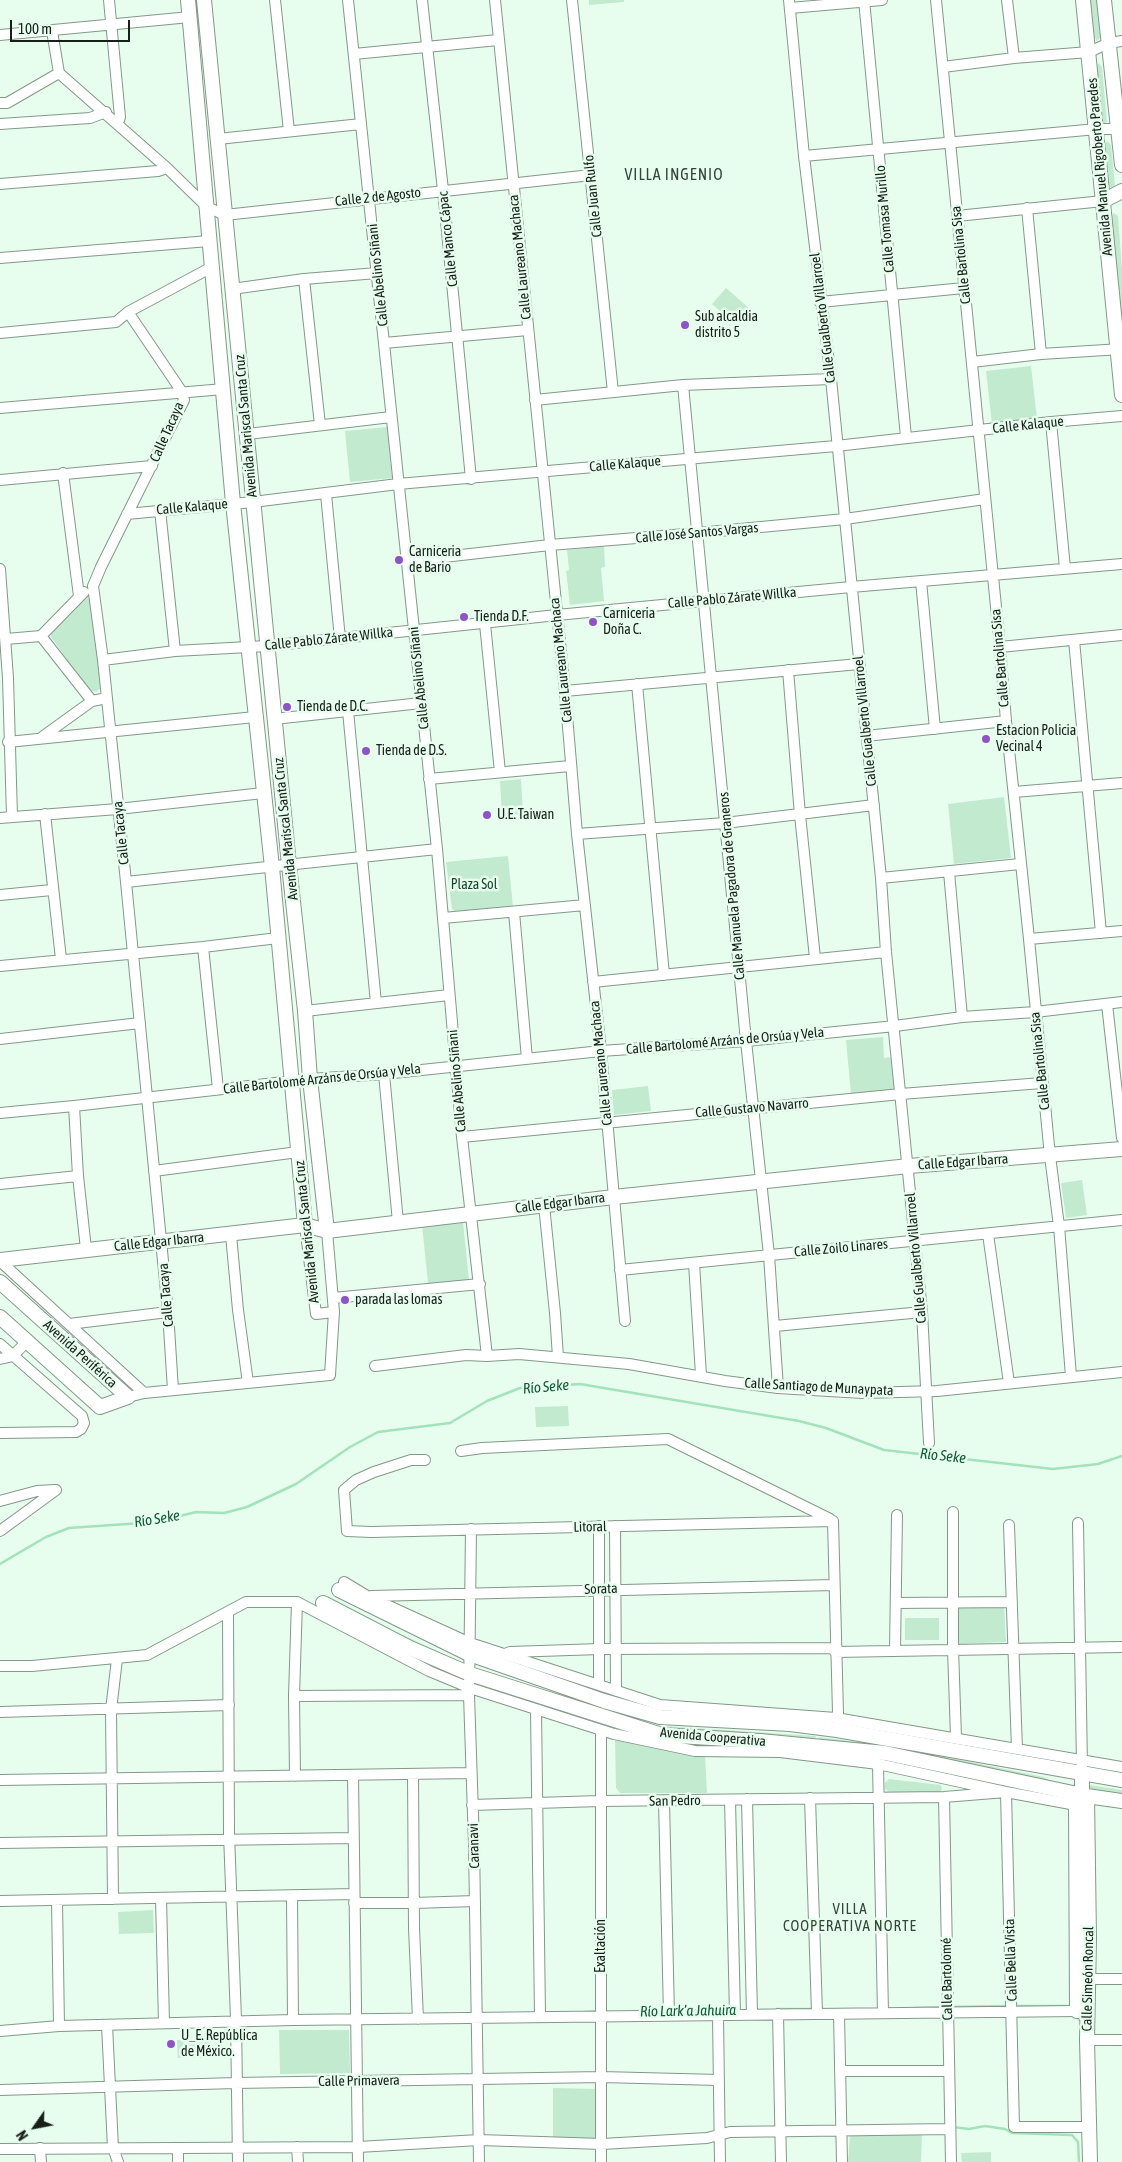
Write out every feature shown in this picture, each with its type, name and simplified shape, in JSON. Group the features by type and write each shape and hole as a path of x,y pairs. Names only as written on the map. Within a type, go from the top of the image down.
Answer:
{"street":[{"path":"109,0 120,117 118,123"},
{"name":"Avenida Mariscal Santa Cruz","path":"188,0 233,503 272,867 287,1024 290,1082 316,1314 334,1312 333,1298 204,0"},
{"path":"275,0 290,131"},
{"name":"Calle Abelino Siñani","path":"348,0 370,198 398,484 408,561 420,703 437,849 462,1136 488,1356"},
{"name":"Calle Manco Cápac","path":"422,0 443,190 471,479"},
{"name":"Calle Laureano Machaca","path":"494,0 565,691 570,766 601,1052 625,1320"},
{"name":"Calle Juan Rulfo","path":"572,0 612,392"},
{"path":"789,4 882,0"},
{"name":"Calle Bartolina Sisa","path":"936,0 1020,864 1042,1083 1059,1226 1071,1376"},
{"path":"1007,0 1014,58"},
{"name":"Avenida Manuel Rigoberto Paredes","path":"1083,0 1120,349 1122,395"},
{"name":"Avenida Manuel Rigoberto Paredes","path":"1104,0 1115,42 1119,111 1117,129 1122,165"},
{"name":"Calle Tomasa Murillo","path":"864,1 906,437"},
{"name":"Calle Gualberto Villarroel","path":"789,4 820,302 831,379 836,446 874,805 886,952 895,1026 922,1312 929,1443"},
{"path":"0,35 190,17"},
{"path":"52,31 59,72 106,112 207,207 225,215"},
{"path":"354,54 427,45 498,40"},
{"path":"943,67 1014,58 1089,52 1115,42"},
{"path":"0,103 7,103 59,72"},
{"path":"0,124 90,118 106,112"},
{"path":"218,139 361,124"},
{"path":"804,156 1097,129 1117,129"},
{"path":"0,184 158,171 167,168"},
{"name":"Calle 2 de Agosto","path":"225,215 513,182 591,175"},
{"path":"957,216 1103,202 1122,191"},
{"path":"1027,208 1041,354"},
{"path":"0,258 210,241"},
{"path":"0,333 116,322 128,312 212,267"},
{"path":"232,289 304,279 377,273"},
{"path":"304,279 320,425"},
{"path":"820,302 964,288"},
{"name":"Calle Tacaya","path":"128,312 182,392 184,400 93,586 103,660 126,882 168,1312 173,1390"},
{"path":"384,343 528,330"},
{"path":"972,362 1041,354 1120,349"},
{"path":"535,400 683,385 831,379"},
{"name":"Calle Manuela Pagadora de Graneros","path":"683,385 746,1041 769,1255 778,1388"},
{"path":"0,408 224,389"},
{"name":"Calle Kalaque","path":"127,514 326,494 398,484 836,446 906,437 1122,416"},
{"path":"248,434 391,417"},
{"path":"1051,422 1065,568"},
{"path":"0,480 152,466"},
{"path":"63,473 79,596"},
{"path":"326,494 340,639"},
{"name":"Calle José Santos Vargas","path":"408,561 550,545 845,519 985,499"},
{"path":"160,510 175,651"},
{"name":"Calle Pablo Zárate Willka","path":"103,660 175,651 267,646 340,639 557,615 851,587 1122,564"},
{"path":"0,569 6,639 12,816"},
{"path":"921,581 935,729"},
{"path":"6,639 41,636 79,596 93,586"},
{"path":"485,624 500,772"},
{"path":"1000,647 1122,635"},
{"path":"41,636 92,701"},
{"path":"1074,640 1101,933"},
{"path":"565,691 859,664"},
{"path":"788,670 800,815 815,958"},
{"path":"637,684 664,975"},
{"path":"41,738 92,701 107,698"},
{"path":"274,719 420,703"},
{"path":"348,711 376,1003"},
{"path":"8,742 255,717"},
{"path":"866,736 1006,721"},
{"path":"429,779 570,766"},
{"path":"1014,792 1122,783"},
{"path":"0,818 118,809 263,793"},
{"path":"577,834 650,830 800,815 874,805"},
{"path":"45,814 61,959"},
{"path":"126,882 437,849"},
{"path":"881,878 1020,864"},
{"path":"949,872 962,1017"},
{"path":"0,895 52,890"},
{"path":"443,918 585,906"},
{"path":"514,912 527,1059"},
{"path":"1029,939 1122,931"},
{"path":"0,966 278,938"},
{"path":"203,947 218,1089"},
{"path":"593,982 886,952"},
{"path":"305,1011 449,995"},
{"name":"Calle Bartolomé Arzáns de Orsúa y Vela","path":"0,1113 310,1079 384,1074 457,1065 601,1052 746,1041 895,1026 962,1017 1035,1012 1122,1002"},
{"path":"1107,1004 1122,1138"},
{"path":"0,1039 140,1023"},
{"path":"384,1074 398,1222"},
{"name":"Calle Gustavo Navarro","path":"462,1136 900,1094 1042,1083"},
{"path":"74,1106 78,1176 86,1249"},
{"name":"Calle Edgar Ibarra","path":"0,1261 86,1249 305,1225 327,1231 614,1197 762,1183 908,1166 1122,1149"},
{"path":"154,1171 298,1152"},
{"path":"0,1184 78,1176"},
{"path":"544,1205 558,1357"},
{"name":"Calle Zoilo Linares","path":"620,1270 1122,1220"},
{"path":"231,1234 238,1310 248,1383"},
{"path":"988,1234 1009,1382"},
{"path":"0,1261 144,1392"},
{"path":"694,1263 701,1376"},
{"name":"Avenida Periférica","path":"0,1282 128,1396 100,1407 0,1317"},
{"path":"333,1298 480,1284"},
{"path":"69,1324 168,1312"},
{"path":"128,1396 144,1392 330,1375 334,1312"},
{"path":"775,1326 922,1312"},
{"path":"0,1359 13,1356 27,1341"},
{"path":"0,1344 82,1416 84,1423 82,1429 76,1432 0,1433"},
{"name":"Calle Santiago de Munaypata","path":"375,1366 466,1355 519,1354 629,1364 725,1381 778,1388 863,1392 925,1391 1122,1372"},
{"path":"461,1451 482,1448 668,1440 833,1521 838,1713 836,1718"},
{"name":"Litoral","path":"425,1460 411,1460 374,1472 356,1480 344,1490 347,1531 833,1521"},
{"path":"0,1500 37,1491 56,1490 0,1531"},
{"path":"953,1512 953,1649 956,1737"},
{"path":"895,1651 896,1515"},
{"path":"0,1666 32,1666 147,1655 246,1602 297,1602 469,1691 600,1730 651,1743 695,1750 780,1752 878,1764 1006,1792 1082,1798 1078,1523"},
{"path":"1009,1525 1017,1749"},
{"path":"599,1526 599,1685"},
{"path":"615,1526 616,1691"},
{"name":"Caranavi","path":"470,1529 469,1691 475,1901 479,2162"},
{"name":"Sorata","path":"367,1596 834,1584"},
{"path":"341,1586 367,1596 470,1649 504,1655 660,1705 836,1718 956,1737 1017,1749 1082,1768 1122,1767"},
{"name":"Avenida Cooperativa","path":"341,1586 470,1649 604,1701 660,1717 790,1724 838,1730 1082,1768 1122,1780"},
{"path":"295,1776 294,1696 297,1602"},
{"path":"896,1603 1012,1602"},
{"name":"Avenida Cooperativa","path":"323,1603 410,1648 470,1674 662,1735 760,1741 885,1753 1082,1798 1122,1801"},
{"path":"228,1612 229,1841 236,2022 238,2162"},
{"path":"504,1655 510,1652 600,1648 895,1651 1080,1646 1122,1647"},
{"path":"113,1899 110,1779 111,1710 117,1659"},
{"path":"294,1696 469,1691"},
{"path":"0,1712 229,1705"},
{"path":"536,1710 540,2016"},
{"name":"Exaltación","path":"600,1730 601,2162"},
{"path":"878,1764 883,2013"},
{"path":"0,1780 471,1773"},
{"path":"413,1774 414,1903 418,2019"},
{"path":"352,1775 358,2162"},
{"name":"San Pedro","path":"472,1805 600,1801 944,1797 1006,1792"},
{"name":"Calle Bella Vista","path":"1006,1792 1014,2128 1088,2126"},
{"name":"Calle Bartolomé","path":"944,1797 951,2162"},
{"path":"810,1798 817,2014"},
{"name":"Calle Simeón Roncal","path":"1082,1798 1089,1979 1082,2011"},
{"name":"Calle Simeón Roncal","path":"1082,1798 1082,2011 1087,2040 1090,2162"},
{"path":"747,1799 752,2014"},
{"path":"730,1800 736,2014"},
{"path":"664,1801 669,2015"},
{"path":"0,1843 353,1838"},
{"path":"0,1901 292,1896 414,1903 475,1901"},
{"path":"292,1896 293,2020"},
{"path":"161,1898 164,2023"},
{"path":"57,1900 59,2026"},
{"path":"1089,1979 1122,1979"},
{"path":"0,2031 59,2026 293,2020 1082,2011"},
{"path":"778,2014 781,2162"},
{"path":"839,2014 842,2162"},
{"path":"718,2015 720,2162"},
{"path":"107,2025 114,2148 118,2162"},
{"path":"1087,2040 1122,2040"},
{"path":"840,2071 949,2071"},
{"name":"Calle Primavera","path":"0,2090 236,2083 601,2077 719,2080"},
{"path":"0,2149 358,2147 479,2140 602,2144 707,2138 730,2132 949,2129"},
{"path":"40,2148 41,2162"},
{"path":"178,2148 178,2162"},
{"path":"298,2148 298,2162"}],"green space":[{"path":"589,0 624,0 624,2 589,5"},
{"path":"1090,0 1098,0 1102,37 1097,41 1094,37"},
{"path":"1099,63 1102,67 1107,122 1104,126 1101,122 1095,68"},
{"path":"1107,141 1111,145 1115,185 1112,188 1108,185 1104,145"},
{"path":"1114,213 1118,216 1122,269 1122,343 1111,217"},
{"path":"726,288 750,309 736,325 712,304"},
{"path":"1031,366 1037,419 992,424 986,371"},
{"path":"387,427 392,478 350,482 345,431"},
{"path":"604,546 605,567 601,568 604,601 570,605 566,571 569,570 567,550"},
{"path":"88,596 92,600 101,688 96,692 89,690 50,633"},
{"path":"521,779 523,814 502,815 500,781"},
{"path":"1004,797 1011,858 954,864 948,804"},
{"name":"Plaza Sol","path":"508,856 513,907 457,912 452,909 446,862"},
{"path":"883,1037 884,1058 892,1057 895,1089 851,1094 846,1040"},
{"path":"648,1086 651,1111 614,1115 612,1090"},
{"path":"1082,1180 1087,1215 1066,1218 1061,1183"},
{"path":"463,1221 469,1281 428,1283 422,1225"},
{"path":"568,1406 569,1426 536,1427 535,1407"},
{"path":"328,1596 401,1634 461,1662 459,1669 326,1602"},
{"path":"1004,1604 1006,1642 957,1644 954,1607"},
{"path":"905,1618 939,1618 939,1640 905,1640"},
{"path":"645,1723 662,1726 816,1736 814,1742 660,1734"},
{"path":"819,1737 875,1744 874,1752 818,1744"},
{"path":"615,1738 705,1755 707,1793 620,1793 616,1788"},
{"path":"941,1756 1044,1777 1059,1787 944,1762"},
{"path":"889,1779 941,1785 942,1789 940,1792 890,1793 885,1789 885,1783"},
{"path":"1084,1784 1122,1790 1122,1796 1087,1791"},
{"path":"153,1910 154,1933 119,1934 118,1912"},
{"path":"279,2030 349,2030 350,2073 280,2074"},
{"path":"177,2040 209,2040 209,2058 178,2058"},
{"path":"553,2088 597,2089 597,2138 553,2138"},
{"path":"850,2135 922,2135 921,2162 848,2162"},
{"path":"991,2152 991,2162 962,2162 961,2153"}],"waterway":[{"name":"Río Seke","path":"0,1564 46,1537 69,1528 156,1522 196,1512 224,1513 247,1507 296,1484 350,1447 378,1432 450,1423 487,1401 520,1388 580,1384 799,1421 826,1428 884,1450 1053,1469 1098,1464 1122,1456"},
{"name":"Río Lark’a Jahuira","path":"951,2007 1008,2006"},
{"name":"Río Lark’a Jahuira","path":"1014,2006 1071,2006 1072,2008"},
{"name":"Río Lark’a Jahuira","path":"914,2008 946,2007"},
{"name":"Río Lark’a Jahuira","path":"777,2009 814,2009"},
{"name":"Río Lark’a Jahuira","path":"584,2012 599,2011"},
{"name":"Río Lark’a Jahuira","path":"652,2011 666,2011"},
{"name":"Río Lark’a Jahuira","path":"672,2011 686,2011"},
{"name":"Río Lark’a Jahuira","path":"1075,2015 1083,2024"},
{"name":"Río Lark’a Jahuira","path":"953,2127 969,2129 985,2126 1005,2129 1012,2133 1072,2135 1078,2142 1079,2162"}],"place":[{"name":"Sub alcaldia distrito 5","path":"685,325"},
{"name":"Carniceria de Bario","path":"399,560"},
{"name":"Tienda D.F.","path":"464,617"},
{"name":"Carniceria Doña C.","path":"593,622"},
{"name":"Tienda de D.C.","path":"287,707"},
{"name":"Estacion Policia Vecinal 4","path":"986,739"},
{"name":"Tienda de D.S.","path":"366,751"},
{"name":"U.E. Taiwan","path":"487,815"},
{"name":"parada las lomas","path":"345,1300"},
{"name":"U_E. República de México.","path":"171,2044"}],"district":[{"name":"VILLA INGENIO","path":"674,175"},
{"name":"VILLA COOPERATIVA NORTE","path":"850,1918"}]}
